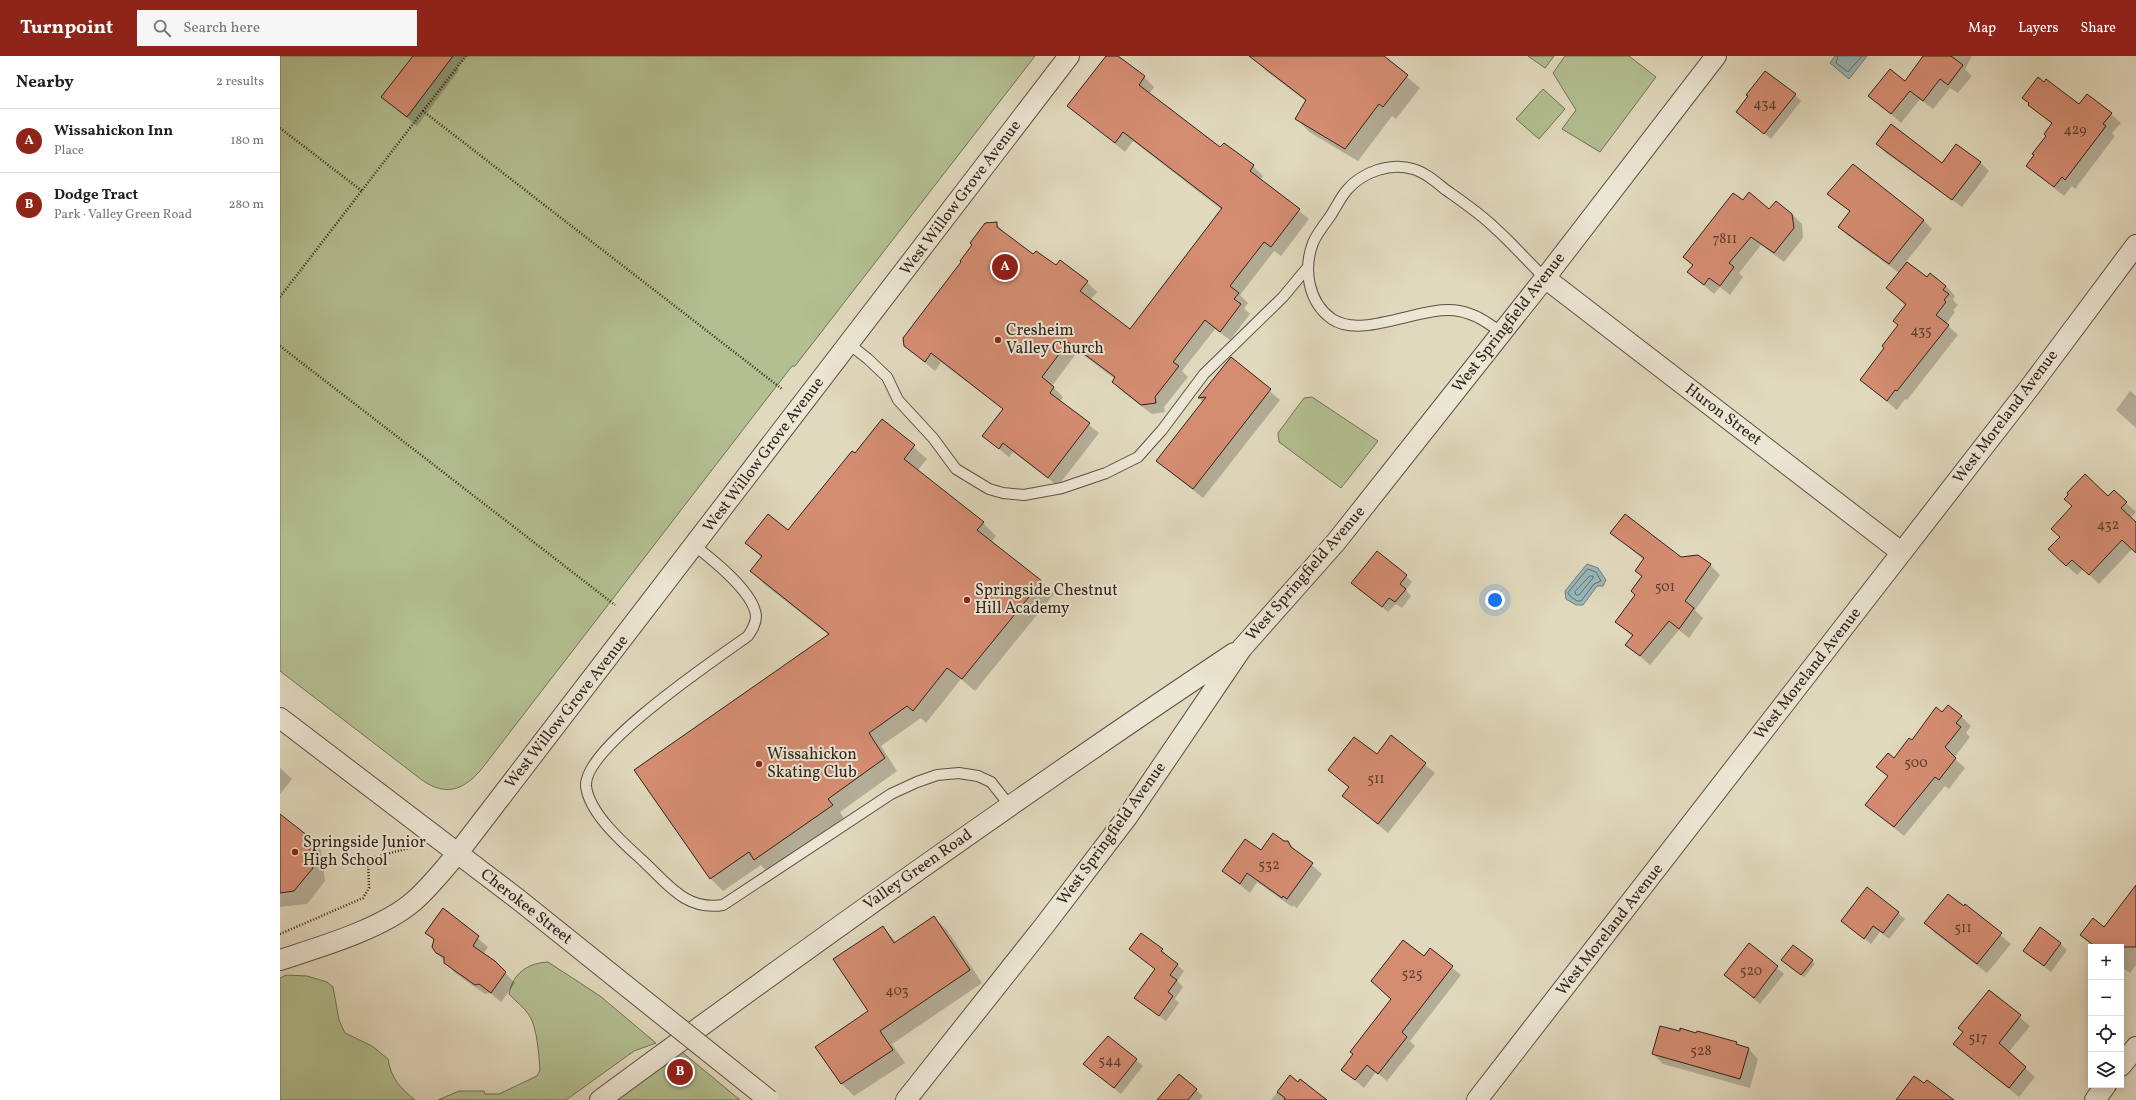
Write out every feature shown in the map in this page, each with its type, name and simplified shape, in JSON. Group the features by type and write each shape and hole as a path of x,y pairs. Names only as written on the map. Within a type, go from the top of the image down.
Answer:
{"street":[{"name":"West Willow Grove Avenue","path":"280,960 330,944 394,915 413,902 457,854 695,546 1069,56"},
{"name":"West Springfield Avenue","path":"906,1100 1040,933 1123,822 1242,648 1336,542 1502,333 1716,56"},
{"name":"West Moreland Avenue","path":"1477,1100 2030,388 2136,245"},
{"name":"Huron Street","path":"1545,278 1902,552"},
{"name":"Valley Green Road","path":"600,1100 772,973 1010,806 1242,648"},
{"name":"Cherokee Street","path":"280,718 615,977 769,1100"},
{"path":"2124,1062 2136,1047"},
{"path":"2095,1100 2104,1088"}],"lane":[{"path":"1502,333 1478,316 1459,310 1426,312 1376,323 1345,324 1333,319 1315,299 1310,288 1307,268 1308,257 1314,241 1348,190 1366,175 1380,169 1398,166 1413,169 1427,176 1481,216 1545,278"},
{"path":"849,344 887,377 898,400 933,438 956,469 990,489 1003,493 1024,495 1062,488 1106,474 1138,457 1162,430 1204,374 1283,297 1307,268"},
{"path":"695,546 726,572 747,596 753,606 756,616 754,628 748,636 664,698 613,741 594,763 588,774 586,785 589,798 601,818 632,851 685,899 696,905 709,907 723,905 892,794 937,775 959,773 978,776 991,782 1010,806"}],"path":[{"path":"280,297 466,56"},
{"path":"423,111 782,389"},
{"path":"280,128 362,191"},
{"path":"280,346 615,605"},
{"path":"280,934 363,898 369,888 368,859 415,846"}],"green space":[{"path":"280,56 1035,56 795,366 792,366 480,771 467,783 460,787 446,789 430,785 422,780 280,671"},
{"path":"1528,56 1554,56 1545,68"},
{"path":"1565,56 1629,56 1656,77 1600,152 1562,129 1576,110 1553,73"},
{"path":"1543,89 1565,109 1539,139 1516,119"},
{"path":"1312,397 1378,441 1341,488 1279,442 1278,433 1304,398"},
{"path":"548,962 600,996 656,1043 634,1051 566,1100 438,1100 459,1091 484,1091 485,1094 499,1094 537,1076 540,1070 537,1041 532,1020 527,1012 509,994 514,980 522,970 534,964"},
{"path":"286,975 307,976 327,982 333,987 339,1020 345,1033 372,1046 388,1059 391,1072 397,1082 415,1100 280,1100 280,978"},
{"path":"682,1052 740,1100 616,1100"}],"water":[{"path":"1835,56 1867,56 1849,79 1830,63"},
{"path":"1587,564 1598,568 1606,580 1603,586 1597,586 1583,605 1576,605 1566,599 1565,591"}],"building":[{"path":"413,56 453,56 407,117 381,97"},
{"path":"1106,56 1118,56 1145,76 1139,85 1220,147 1224,143 1254,165 1250,171 1300,209 1271,247 1264,242 1230,286 1239,293 1234,299 1241,304 1220,332 1205,320 1173,362 1179,366 1155,397 1156,403 1141,405 1112,382 1115,377 1068,342 1042,377 1054,387 1050,393 1090,423 1048,478 1003,443 999,449 982,436 1003,409 931,353 925,362 904,346 903,338 961,262 960,261 972,245 970,243 985,223 997,222 997,227 1033,254 1036,251 1056,265 1060,260 1088,281 1080,291 1130,329 1222,208 1123,132 1115,143 1067,106"},
{"path":"1249,56 1384,56 1408,75 1383,107 1379,104 1345,149 1295,119 1306,100"},
{"path":"1923,56 1951,56 1963,65 1948,85 1940,79 1923,101 1910,91 1891,114 1868,96 1890,69 1905,81"},
{"path":"1765,71 1796,94 1764,134 1736,112 1748,96 1746,95"},
{"path":"2038,77 2044,82 2046,79 2079,104 2087,94 2112,113 2103,124 2106,126 2065,180 2062,177 2054,187 2026,166 2034,155 2032,154 2046,136 2044,134 2052,123 2028,105 2029,103 2022,98"},
{"path":"1891,124 1942,163 1956,144 1981,162 1952,200 1876,144"},
{"path":"1853,164 1924,220 1889,264 1838,227 1850,211 1827,194"},
{"path":"1749,192 1769,209 1776,201 1792,214 1794,228 1774,253 1751,237 1729,263 1734,267 1720,286 1709,278 1704,285 1687,272 1693,265 1683,257 1733,193 1743,200"},
{"path":"1907,262 1927,277 1930,273 1946,286 1943,290 1949,294 1944,300 1946,302 1936,315 1949,325 1897,391 1895,390 1887,401 1860,380 1884,348 1882,346 1898,325 1893,321 1906,304 1886,288"},
{"path":"1231,357 1271,389 1193,489 1156,461 1206,397 1198,398"},
{"path":"882,419 915,445 904,459 984,522 977,530 1042,581 962,679 947,668 913,711 907,706 869,733 885,758 828,799 833,805 754,860 749,852 710,879 634,770 829,634 750,571 762,556 745,543 768,514 788,530 852,451 855,453"},
{"path":"2085,474 2108,496 2114,490 2127,502 2121,508 2136,522 2136,553 2122,540 2089,575 2072,560 2066,566 2048,549 2060,537 2051,529 2072,506 2064,499 2068,495 2067,493"},
{"path":"1625,514 1681,557 1698,555 1711,564 1685,601 1694,608 1679,629 1669,621 1640,656 1625,645 1633,635 1615,622 1635,595 1631,591 1642,576 1635,571 1644,558 1610,533"},
{"path":"1377,551 1407,575 1400,584 1406,589 1395,602 1389,598 1382,607 1351,583"},
{"path":"1948,705 1962,716 1956,723 1961,727 1945,747 1956,758 1939,780 1935,777 1894,827 1865,805 1888,776 1876,767 1888,753 1894,758 1909,738 1912,740 1936,707 1942,712"},
{"path":"1391,735 1426,763 1378,824 1342,796 1349,787 1328,770 1354,737 1377,754"},
{"name":"Springside Junior High School","path":"280,814 308,836 313,868 294,891 280,893"},
{"path":"1273,833 1284,841 1288,841 1291,847 1313,863 1287,899 1283,896 1282,898 1247,873 1240,884 1222,871 1245,839 1261,850"},
{"path":"2136,885 2136,947 2124,947 2124,944 2092,944 2080,935 2093,918 2104,927"},
{"path":"1867,887 1899,912 1883,933 1873,926 1864,939 1841,921"},
{"path":"1948,894 1964,906 1965,904 2002,933 1977,964 1924,923"},
{"path":"443,908 479,936 473,946 495,961 506,972 491,993 479,984 475,985 444,963 444,957 436,953 432,947 434,939 425,933"},
{"path":"934,916 970,970 880,1031 893,1050 841,1084 815,1047 868,1011 833,959 883,926 894,943"},
{"path":"2040,927 2061,943 2044,966 2023,951"},
{"path":"1141,933 1163,949 1161,951 1178,964 1170,975 1177,980 1168,992 1173,996 1159,1016 1134,998 1155,969 1129,949"},
{"path":"1403,940 1424,956 1430,948 1453,966 1402,1032 1407,1037 1378,1074 1367,1065 1355,1080 1341,1070 1353,1054 1350,1052 1391,999 1371,981"},
{"path":"1749,943 1778,966 1754,998 1724,975"},
{"path":"1793,945 1813,960 1801,975 1781,960"},
{"path":"1989,990 2021,1015 1999,1043 2026,1067 2009,1088 1953,1044 1963,1032 1958,1028"},
{"path":"1660,1026 1680,1031 1680,1028 1696,1033 1697,1031 1737,1042 1736,1044 1749,1048 1740,1079 1652,1054"},
{"path":"1108,1036 1137,1059 1114,1088 1083,1064"},
{"path":"1179,1074 1197,1089 1188,1100 1157,1100"},
{"path":"1290,1075 1298,1082 1300,1079 1327,1100 1284,1100 1285,1098 1277,1092"},
{"path":"1914,1076 1924,1083 1927,1080 1954,1100 1896,1100"}],"place":[{"name":"Wissahickon Inn","path":"1005,267"},
{"name":"Cresheim Valley Church","path":"998,340"},
{"name":"Springside Chestnut Hill Academy","path":"967,600"},
{"name":"Wissahickon Skating Club","path":"759,764"},
{"name":"Springside Junior High School","path":"295,852"},
{"name":"Dodge Tract","path":"680,1072"}]}
